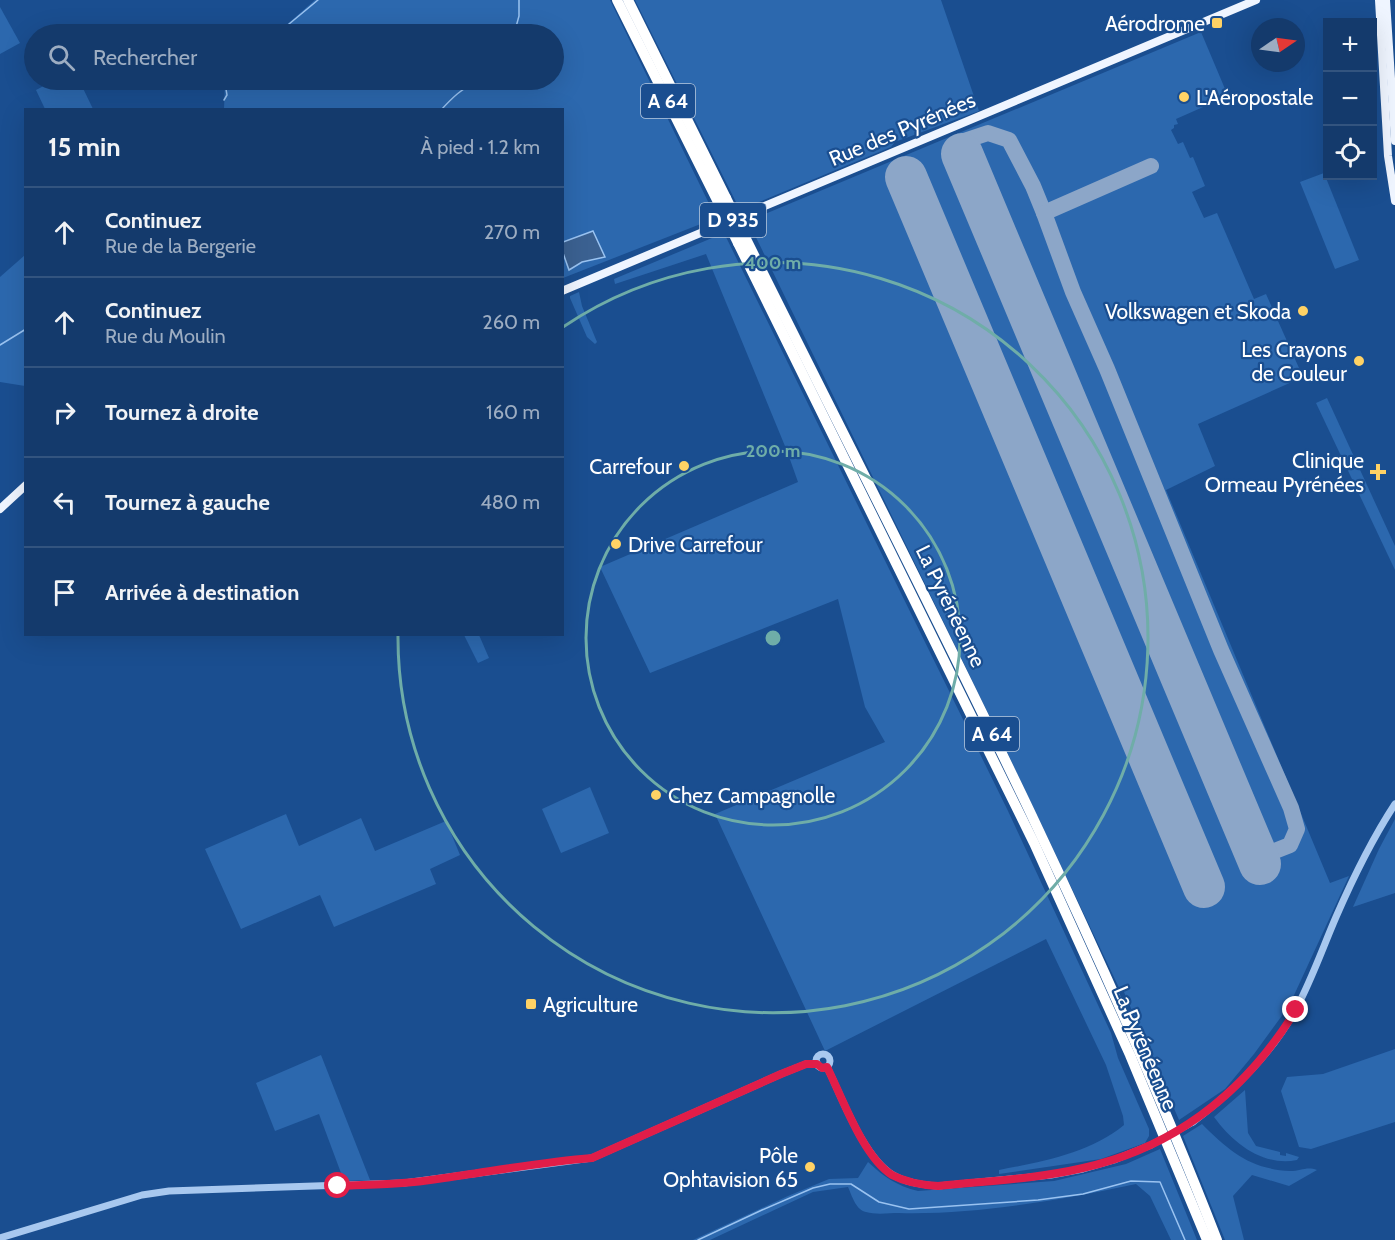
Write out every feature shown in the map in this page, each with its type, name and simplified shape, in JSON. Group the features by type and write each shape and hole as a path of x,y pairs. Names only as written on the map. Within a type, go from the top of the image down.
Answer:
{"highway":[{"name":"La Pyrénéenne","path":"617,0 722,200"},
{"name":"La Pyrénéenne","path":"628,0 722,200 1034,843 1130,1055 1207,1240"},
{"name":"La Pyrénéenne","path":"742,241 1042,834 1139,1052 1217,1240"}],"main road":[{"name":"Rue des Pyrénées","path":"564,290 1256,0"},
{"path":"1379,0 1388,156 1395,201"},
{"path":"1386,0 1395,141"},
{"path":"2,506 24,487"}],"street":[{"path":"827,1067 870,1152 891,1174 920,1185 938,1186 1051,1174 1114,1160 1151,1145 1193,1122 1249,1074 1282,1031 1307,988 1354,876 1395,804"},
{"path":"817,1064 818,1057 825,1054 830,1061 827,1067"},
{"path":"0,1238 142,1195 169,1191 404,1183 592,1158 806,1064 827,1067"}],"shaded area":[{"path":"315,0 610,0 716,218 564,278 564,108 224,108 225,90 564,90 564,24 287,24"},
{"path":"635,0 941,0 979,111 895,142 891,147 740,210"},
{"path":"0,7 20,43 0,54"},
{"path":"1201,32 1228,96 1176,119 1178,124 1174,125 1171,130 1178,144 1183,142 1190,158 1193,157 1205,186 1192,192 1204,218 1217,213 1254,299 1266,294 1303,377 1198,424 1215,466 1166,490 1330,883 1349,876 1289,1006 1225,1089 1179,1120 1124,992 1121,992 1006,750 748,221"},
{"path":"36,90 84,90 93,108 45,108"},
{"path":"1323,173 1323,180 1327,180 1359,260 1335,269 1300,182"},
{"path":"593,231 605,257 582,262 569,270 564,256 564,242"},
{"path":"724,233 1008,811 1111,1033 1118,1058 1149,1129 1149,1136 1145,1143 1101,1159 999,1174 999,1170 1048,1160 1081,1149 1111,1135 1124,1125 1106,1065 1046,939 825,1051 715,814 885,742 865,707 838,599 650,673 600,567 798,482 706,254 615,284 614,279"},
{"path":"24,256 24,386 0,382 0,277"},
{"path":"579,292 582,306 597,342 595,344 587,337 570,298"},
{"path":"1327,398 1395,546 1395,570 1316,403"},
{"path":"464,636 479,636 489,658 478,663"},
{"path":"590,787 609,833 561,853 542,809"},
{"path":"286,814 299,846 361,818 375,851 446,821 460,855 430,869 436,884 334,927 320,895 241,929 205,849"},
{"path":"1395,819 1395,893 1353,907 1379,849"},
{"path":"1395,1049 1395,1122 1311,1149 1299,1147 1281,1091 1287,1077 1323,1074"},
{"path":"321,1055 370,1180 344,1181 319,1114 275,1131 256,1083"},
{"path":"1245,1090 1248,1133 1256,1146 1280,1152 1280,1155 1286,1156 1286,1153 1299,1157 1297,1160 1272,1160 1250,1151 1230,1136 1214,1117"},
{"path":"1202,1124 1231,1150 1263,1167 1290,1171 1310,1168 1317,1170 1289,1186 1252,1175 1233,1196 1244,1240 1225,1240 1183,1136"},
{"path":"1160,1149 1197,1240 1171,1240 1150,1196 1136,1184 1078,1196 988,1209 882,1214 860,1209 848,1187 813,1192 710,1240 693,1240 829,1179 858,1178 868,1162 891,1180 918,1191 1054,1181 1126,1164"}],"waterway":[{"path":"289,24 318,0"},
{"path":"517,24 519,0"},
{"path":"224,100 227,95 226,90"},
{"path":"443,108 464,90"},
{"path":"0,345 24,330"},
{"path":"698,1240 813,1188 830,1184 851,1184 879,1202 909,1209 1038,1200 1083,1194 1131,1181 1160,1182 1185,1240"}],"taxiway":[{"path":"961,142 988,133 1009,140 1044,213 1151,166"},
{"path":"1044,213 1073,292 1107,369 1221,650 1291,808 1297,829 1290,845 1262,856"}],"runway":[{"path":"962,154 1260,864"},
{"path":"906,177 1204,887"}],"place":[{"name":"Aérodrome","path":"1217,23"},
{"name":"L'Aéropostale","path":"1184,97"},
{"name":"Volkswagen et Skoda","path":"1303,311"},
{"name":"Les Crayons de Couleur","path":"1359,361"},
{"name":"Carrefour","path":"684,466"},
{"name":"Clinique Ormeau Pyrénées","path":"1378,472"},
{"name":"Drive Carrefour","path":"616,544"},
{"name":"Chez Campagnolle","path":"656,795"},
{"name":"Agriculture","path":"531,1004"},
{"name":"Pôle Ophtavision 65","path":"810,1167"}],"route":[{"path":"338,1186 443,1179 592,1158 806,1064 827,1067 870,1152 880,1165 891,1174 904,1180 920,1185 938,1186 1051,1174 1114,1160 1163,1139 1193,1122 1249,1074 1273,1045 1296,1010"}]}
